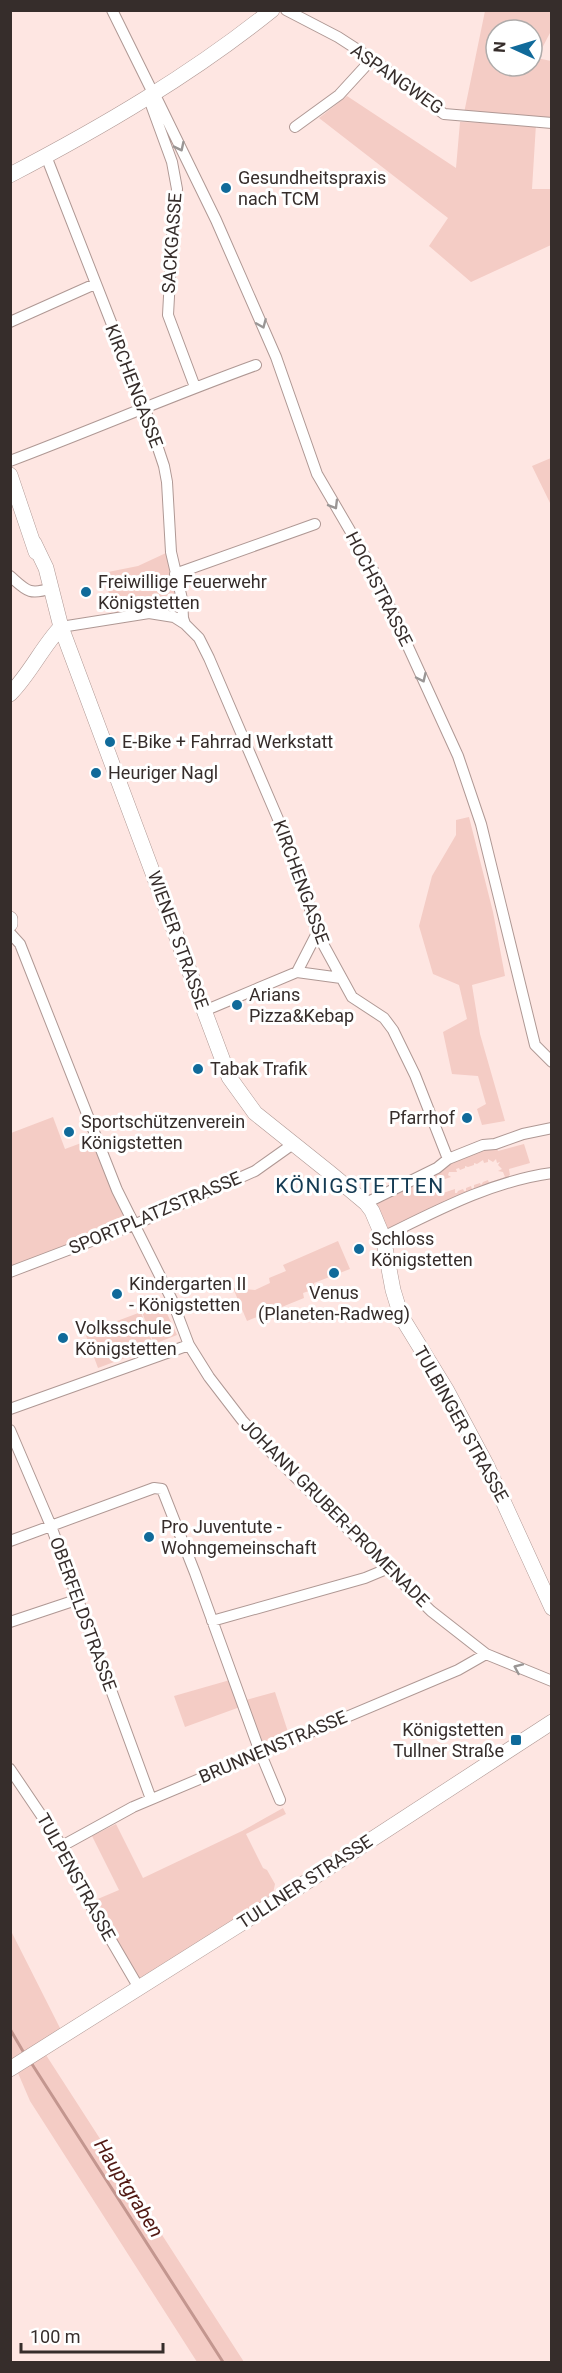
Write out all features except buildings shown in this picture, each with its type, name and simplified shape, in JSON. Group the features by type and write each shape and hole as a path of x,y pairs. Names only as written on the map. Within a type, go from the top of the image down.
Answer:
{"main road":[{"path":"10,175 152,96 219,52 272,10"},
{"name":"WIENER STRASSE","path":"10,475 34,543 43,561 47,590 224,1064 237,1090 255,1113 366,1203"},
{"path":"10,694 31,670 47,643 61,627"},
{"name":"TULBINGER STRASSE","path":"366,1203 383,1237 393,1290 401,1316 440,1380 487,1466 552,1608"},
{"name":"TULLNER STRASSE","path":"10,2069 552,1722"}],"street":[{"path":"112,10 152,96"},
{"name":"ASPANGWEG","path":"286,10 338,37 372,59 444,114 552,123"},
{"path":"295,127 339,95 372,59"},
{"name":"SACKGASSE","path":"152,96 172,162 177,189 168,315 195,387"},
{"name":"HOCHSTRASSE","path":"152,96 216,220 276,357 316,474 374,570 458,756 481,824 535,1045 552,1062"},
{"name":"KIRCHENGASSE","path":"46,156 145,409 164,466 167,482 168,530 185,624 199,638 209,658 278,819 304,888 317,933 352,997 384,1018 393,1030 415,1075 448,1159"},
{"path":"10,322 95,284"},
{"path":"10,462 195,387 256,365"},
{"path":"175,574 315,525"},
{"path":"10,576 30,592 47,590"},
{"path":"148,613 157,607 182,599"},
{"path":"61,627 148,613 170,616 185,624"},
{"name":"JOHANN GRUBER-PROMENADE","path":"10,933 20,944 117,1190 172,1300 189,1345 225,1399 264,1444 365,1548 431,1611 486,1654 552,1681"},
{"path":"297,972 317,933"},
{"path":"204,1011 297,972 341,978"},
{"path":"366,1203 436,1168 448,1159 483,1145 495,1144 523,1134 552,1128"},
{"name":"SPORTPLATZSTRASSE","path":"10,1272 136,1224 255,1171 293,1144"},
{"path":"383,1237 454,1203 509,1182 552,1173"},
{"path":"10,1409 189,1345"},
{"name":"OBERFELDSTRASSE","path":"10,1430 79,1599 151,1799"},
{"path":"10,1540 154,1488 162,1489 280,1800"},
{"path":"212,1621 365,1578 389,1569"},
{"path":"10,1622 79,1599"},
{"name":"BRUNNENSTRASSE","path":"62,1846 133,1807 451,1673 486,1654"},
{"name":"TULPENSTRASSE","path":"10,1768 62,1846 87,1899 139,1988"}],"shaded area":[{"path":"485,11 551,11 551,31 544,44 544,18 484,18 484,78 544,78 544,60 551,61 551,118 464,113"},
{"path":"347,96 456,168 460,122 536,124 532,189 551,189 551,245 471,282 429,246 448,218 319,118"},
{"path":"551,458 551,505 532,466"},
{"path":"166,553 176,598 116,617 103,573 138,566"},
{"path":"469,817 493,912 505,976 472,985 480,1034 505,1121 482,1125 477,1109 486,1104 478,1076 452,1074 443,1032 467,1019 459,985 433,974 419,926 432,876 456,835 456,820"},
{"path":"53,1117 65,1149 92,1139 127,1224 11,1268 11,1133"},
{"path":"495,1144 498,1151 524,1144 530,1163 509,1169 510,1175 507,1177 509,1182 383,1237 366,1203 437,1168","holes":["488,1159 493,1162 496,1159 497,1163 500,1162 498,1165 502,1169 498,1171 503,1172 505,1177 489,1183 488,1180 481,1185 480,1183 474,1185 472,1189 471,1186 466,1188 466,1191 463,1189 455,1193 455,1189 443,1193 439,1181 451,1177 448,1175 449,1172 457,1172 456,1169 460,1170 483,1160 484,1163 488,1162"]},
{"path":"338,1241 350,1269 314,1283 315,1289 303,1293 304,1298 247,1321 233,1288 255,1290 270,1283 269,1278 286,1271 283,1265"},
{"path":"163,1305 177,1335 154,1344 142,1312"},
{"path":"141,1312 154,1347 98,1368 85,1333"},
{"path":"230,1680 240,1707 185,1727 174,1696"},
{"path":"275,1692 289,1735 262,1744 246,1700"},
{"path":"283,1808 286,1814 246,1834 263,1868 267,1870 275,1884 272,1898 140,1981 93,1901 119,1890 92,1836 116,1824 143,1878 242,1831"},
{"path":"10,1929 62,2032 11,2061 10,2059"},
{"path":"46,2055 244,2362 197,2362 30,2101 18,2073"}],"waterway":[{"name":"Hauptgraben","path":"10,2029 24,2053"},
{"name":"Hauptgraben","path":"30,2061 223,2362"}],"place":[{"name":"Gesundheitspraxis nach TCM","path":"226,188"},
{"name":"Freiwillige Feuerwehr Königstetten","path":"86,592"},
{"name":"E-Bike + Fahrrad Werkstatt","path":"110,742"},
{"name":"Heuriger Nagl","path":"96,773"},
{"name":"Arians Pizza&Kebap","path":"237,1005"},
{"name":"Tabak Trafik","path":"198,1069"},
{"name":"Pfarrhof","path":"467,1118"},
{"name":"Sportschützenverein Königstetten","path":"69,1132"},
{"name":"Schloss Königstetten","path":"359,1249"},
{"name":"Venus (Planeten-Radweg)","path":"334,1273"},
{"name":"Kindergarten II - Königstetten","path":"117,1294"},
{"name":"Volksschule Königstetten","path":"63,1338"},
{"name":"Pro Juventute - Wohngemeinschaft","path":"149,1537"},
{"name":"Königstetten Tullner Straße","path":"516,1740"}],"district":[{"name":"KÖNIGSTETTEN","path":"360,1186"}]}
